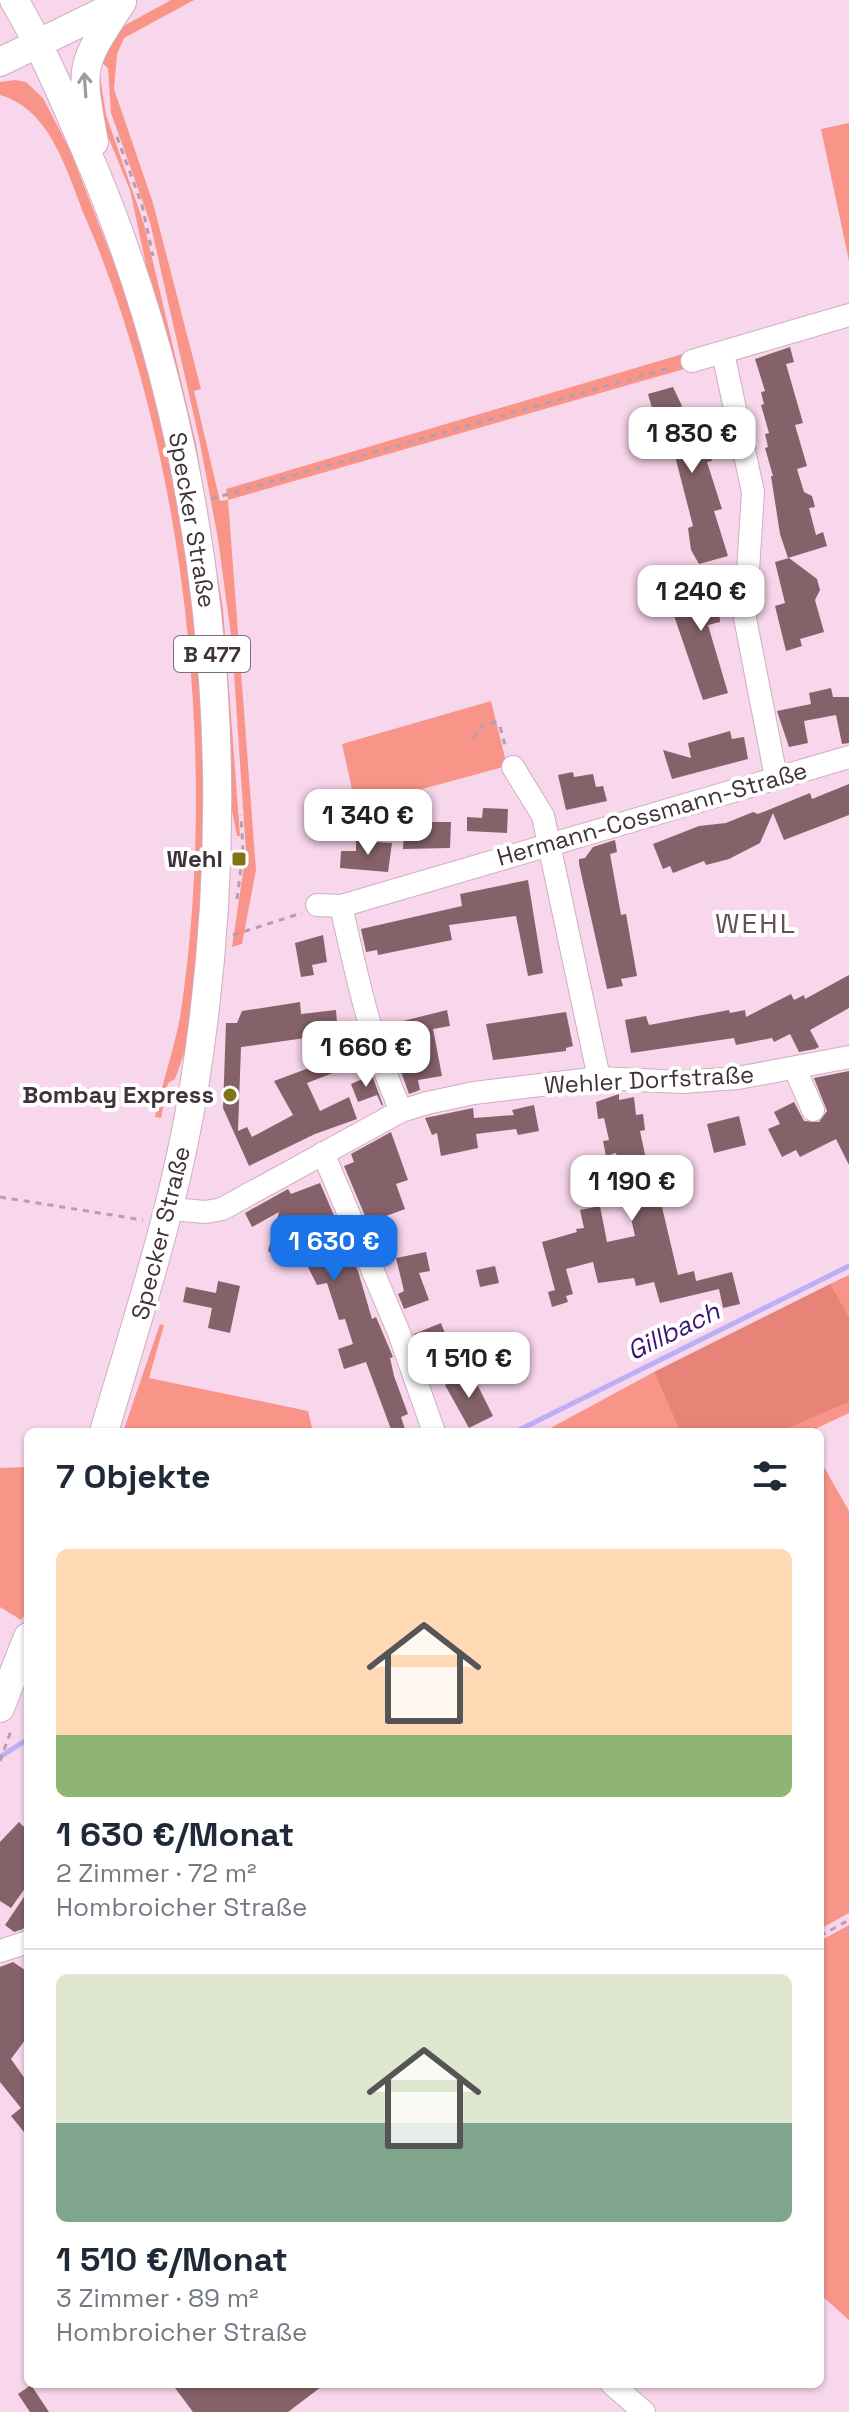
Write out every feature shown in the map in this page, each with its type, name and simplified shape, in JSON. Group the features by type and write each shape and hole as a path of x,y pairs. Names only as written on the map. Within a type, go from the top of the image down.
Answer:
{"main road":[{"name":"Specker Straße","path":"14,0 103,189 155,345 182,454 200,553 217,742 213,936 194,1086 168,1217 105,1428"},
{"path":"0,62 125,1"},
{"path":"103,189 84,72 90,51 125,1"},
{"name":"Specker Straße","path":"99,1428 115,1394"},
{"path":"0,1708 24,1647"}],"street":[{"path":"692,361 849,315"},
{"path":"723,353 753,492 745,618 776,777"},
{"name":"Hermann-Cossmann-Straße","path":"317,905 341,906 849,757"},
{"path":"513,767 536,800 551,844 599,1078"},
{"path":"341,906 363,1007 381,1065 401,1111"},
{"name":"Wehler Dorfstraße","path":"168,1217 222,1209 401,1111 474,1093 599,1078 682,1082 795,1069 849,1057"},
{"path":"795,1069 813,1110"},
{"path":"323,1153 399,1333 433,1428"},
{"path":"0,1951 24,1943"},
{"path":"617,2388 644,2412"}],"path":[{"path":"209,499 692,361"},
{"path":"473,738 482,726 495,722 500,726 513,767"},
{"path":"213,936 230,936 293,918 317,905"},
{"path":"0,1197 168,1217"},
{"path":"0,1761 9,1738"},
{"path":"824,1934 849,1920"}],"shaded area":[{"path":"171,0 194,0 124,38 117,54 114,89 153,203 201,389 194,391 220,501 228,500 256,870 242,944 232,947 246,852 232,643 218,539 200,443 150,222 111,113 108,68 96,58 120,28"},
{"path":"100,76 106,115 144,224 196,444 223,609 240,836 237,836 231,806 151,288 130,190 97,110"},
{"path":"0,82 26,82 43,98 70,150 131,307 171,453 206,705 206,896 187,1045 175,1079 168,1083 161,1118 155,1117 180,1017 191,920 196,819 194,716 185,611 170,508 148,407 120,310 55,145 33,114 0,95"},
{"path":"849,123 849,261 821,129"},
{"path":"686,353 691,367 228,500 226,489"},
{"path":"491,701 507,766 356,807 342,744"},
{"path":"849,1275 849,1317 847,1318 830,1284"},
{"path":"830,1284 849,1317 849,1402 789,1428 678,1428 654,1372"},
{"path":"160,1324 164,1325 149,1378 308,1411 312,1428 124,1428"},
{"path":"654,1372 678,1428 550,1428"},
{"path":"849,1402 849,1413 817,1428 789,1428"},
{"path":"24,1467 24,1616 21,1620 0,1607 0,1468"},
{"path":"824,1467 849,1511 849,1913 824,1927"},
{"path":"849,1925 849,2320 824,2298 824,1939"}],"building":[{"path":"790,347 794,362 786,364 803,423 795,425 807,466 797,469 804,492 812,496 815,507 809,508 816,535 823,532 827,546 788,558 780,534 773,476 765,448 768,447 765,434 769,433 761,405 764,404 761,392 765,391 755,359"},
{"path":"673,387 682,406 680,409 687,433 703,428 705,436 709,435 714,452 710,453 712,461 707,462 722,509 714,511 728,556 699,564 691,550 688,528 693,526 675,456 666,431 659,433 648,394"},
{"path":"789,558 817,579 820,590 815,600 824,632 800,639 802,646 786,651 775,606 785,603 775,562"},
{"path":"700,576 715,585 719,597 720,622 708,625 728,693 703,700 672,610 681,607 677,583"},
{"path":"831,688 833,697 849,697 849,743 842,744 836,715 804,721 808,743 789,747 777,711 811,704 809,693"},
{"path":"730,731 732,739 744,737 748,759 672,779 663,750 691,758 688,743"},
{"path":"573,772 574,777 593,774 596,787 603,786 607,801 566,810 558,775"},
{"path":"849,784 849,815 784,840 773,813 760,843 729,859 706,865 704,861 673,873 670,866 663,869 653,844 699,826 726,823 753,812 758,814 810,793 812,799"},
{"path":"483,808 508,809 507,833 467,831 467,817 482,818"},
{"path":"423,822 451,822 450,848 403,849 404,833 419,834"},
{"path":"615,840 617,852 610,854 621,915 626,914 637,976 621,979 623,986 607,989 579,859 585,858 593,847"},
{"path":"356,841 392,843 388,872 340,868 341,851 356,851"},
{"path":"528,880 543,973 528,976 516,916 449,925 452,940 378,955 377,950 366,952 361,929 462,906 460,894"},
{"path":"323,935 327,962 312,965 314,975 301,977 295,943"},
{"path":"849,975 849,1008 810,1030 819,1047 815,1049 799,1052 790,1034 774,1042 772,1038 736,1045 734,1038 631,1053 625,1020 646,1016 649,1025 729,1010 730,1013 745,1010 746,1017 791,994 794,1000 804,995 805,999"},
{"path":"300,1002 301,1014 336,1010 337,1023 354,1021 356,1042 340,1044 343,1069 307,1083 320,1111 349,1097 357,1119 315,1134 249,1166 223,1108 226,1023 237,1023 242,1011","holes":["305,1038 309,1068 274,1081 293,1115 252,1137 247,1127 238,1131 241,1047"]},
{"path":"447,1010 450,1026 433,1029 442,1076 418,1080 420,1090 409,1094 389,1038 406,1033 403,1021"},
{"path":"566,1012 573,1046 566,1048 566,1051 493,1060 486,1024"},
{"path":"849,1071 849,1165 836,1139 800,1157 796,1150 782,1157 768,1129 780,1124 774,1112 794,1102 804,1121 819,1122 827,1111 814,1078"},
{"path":"372,1075 382,1106 377,1095 358,1102 351,1084"},
{"path":"619,1094 619,1100 634,1097 636,1115 643,1114 645,1130 640,1131 647,1164 651,1163 653,1169 685,1161 691,1181 658,1190 678,1275 694,1271 696,1281 732,1272 740,1304 723,1308 719,1289 660,1303 654,1282 636,1286 634,1278 598,1283 593,1262 566,1269 573,1294 566,1296 568,1302 552,1307 548,1292 555,1290 542,1242 584,1228 580,1210 600,1206 607,1242 635,1236 616,1153 606,1156 603,1141 609,1140 604,1118 598,1119 596,1102"},
{"path":"534,1105 539,1131 518,1135 516,1129 476,1134 478,1148 441,1156 437,1133 432,1135 425,1118 473,1108 474,1118 514,1115 512,1110"},
{"path":"739,1116 746,1145 714,1153 707,1124"},
{"path":"391,1132 408,1180 396,1184 405,1209 378,1219 395,1257 384,1261 344,1166 354,1162 351,1154"},
{"path":"320,1183 358,1271 372,1319 376,1317 393,1357 390,1358 394,1376 408,1414 401,1417 405,1428 391,1428 366,1362 344,1369 338,1349 353,1344 345,1319 339,1320 327,1283 317,1285 305,1261 296,1265 292,1256 284,1264 268,1251 279,1212 252,1227 245,1213 288,1189 291,1194"},
{"path":"426,1252 430,1271 419,1273 429,1300 404,1309 398,1294 404,1291 396,1258"},
{"path":"495,1266 499,1283 480,1287 476,1270"},
{"path":"218,1281 240,1286 230,1333 208,1328 212,1308 183,1302 186,1287 216,1293"},
{"path":"441,1323 446,1336 419,1347 414,1334"},
{"path":"471,1372 493,1416 469,1428 445,1385"},
{"path":"19,1822 24,1827 24,1890 11,1908 0,1901 0,1842"},
{"path":"24,1897 23,1929 14,1932 5,1925"},
{"path":"13,1962 24,1969 24,2041 11,2059 24,2077 24,2132 11,2116 21,2108 0,2082 0,1967"},
{"path":"33,2388 49,2412 30,2412 18,2394"},
{"path":"175,2388 320,2388 288,2412 193,2412"}],"waterway":[{"name":"Gillbach","path":"523,1428 849,1266"},
{"name":"Gillbach","path":"0,1757 24,1742"}],"place":[{"name":"Wehl","path":"239,859"},
{"name":"Bombay Express","path":"230,1095"}],"district":[{"name":"WEHL","path":"756,923"}]}
